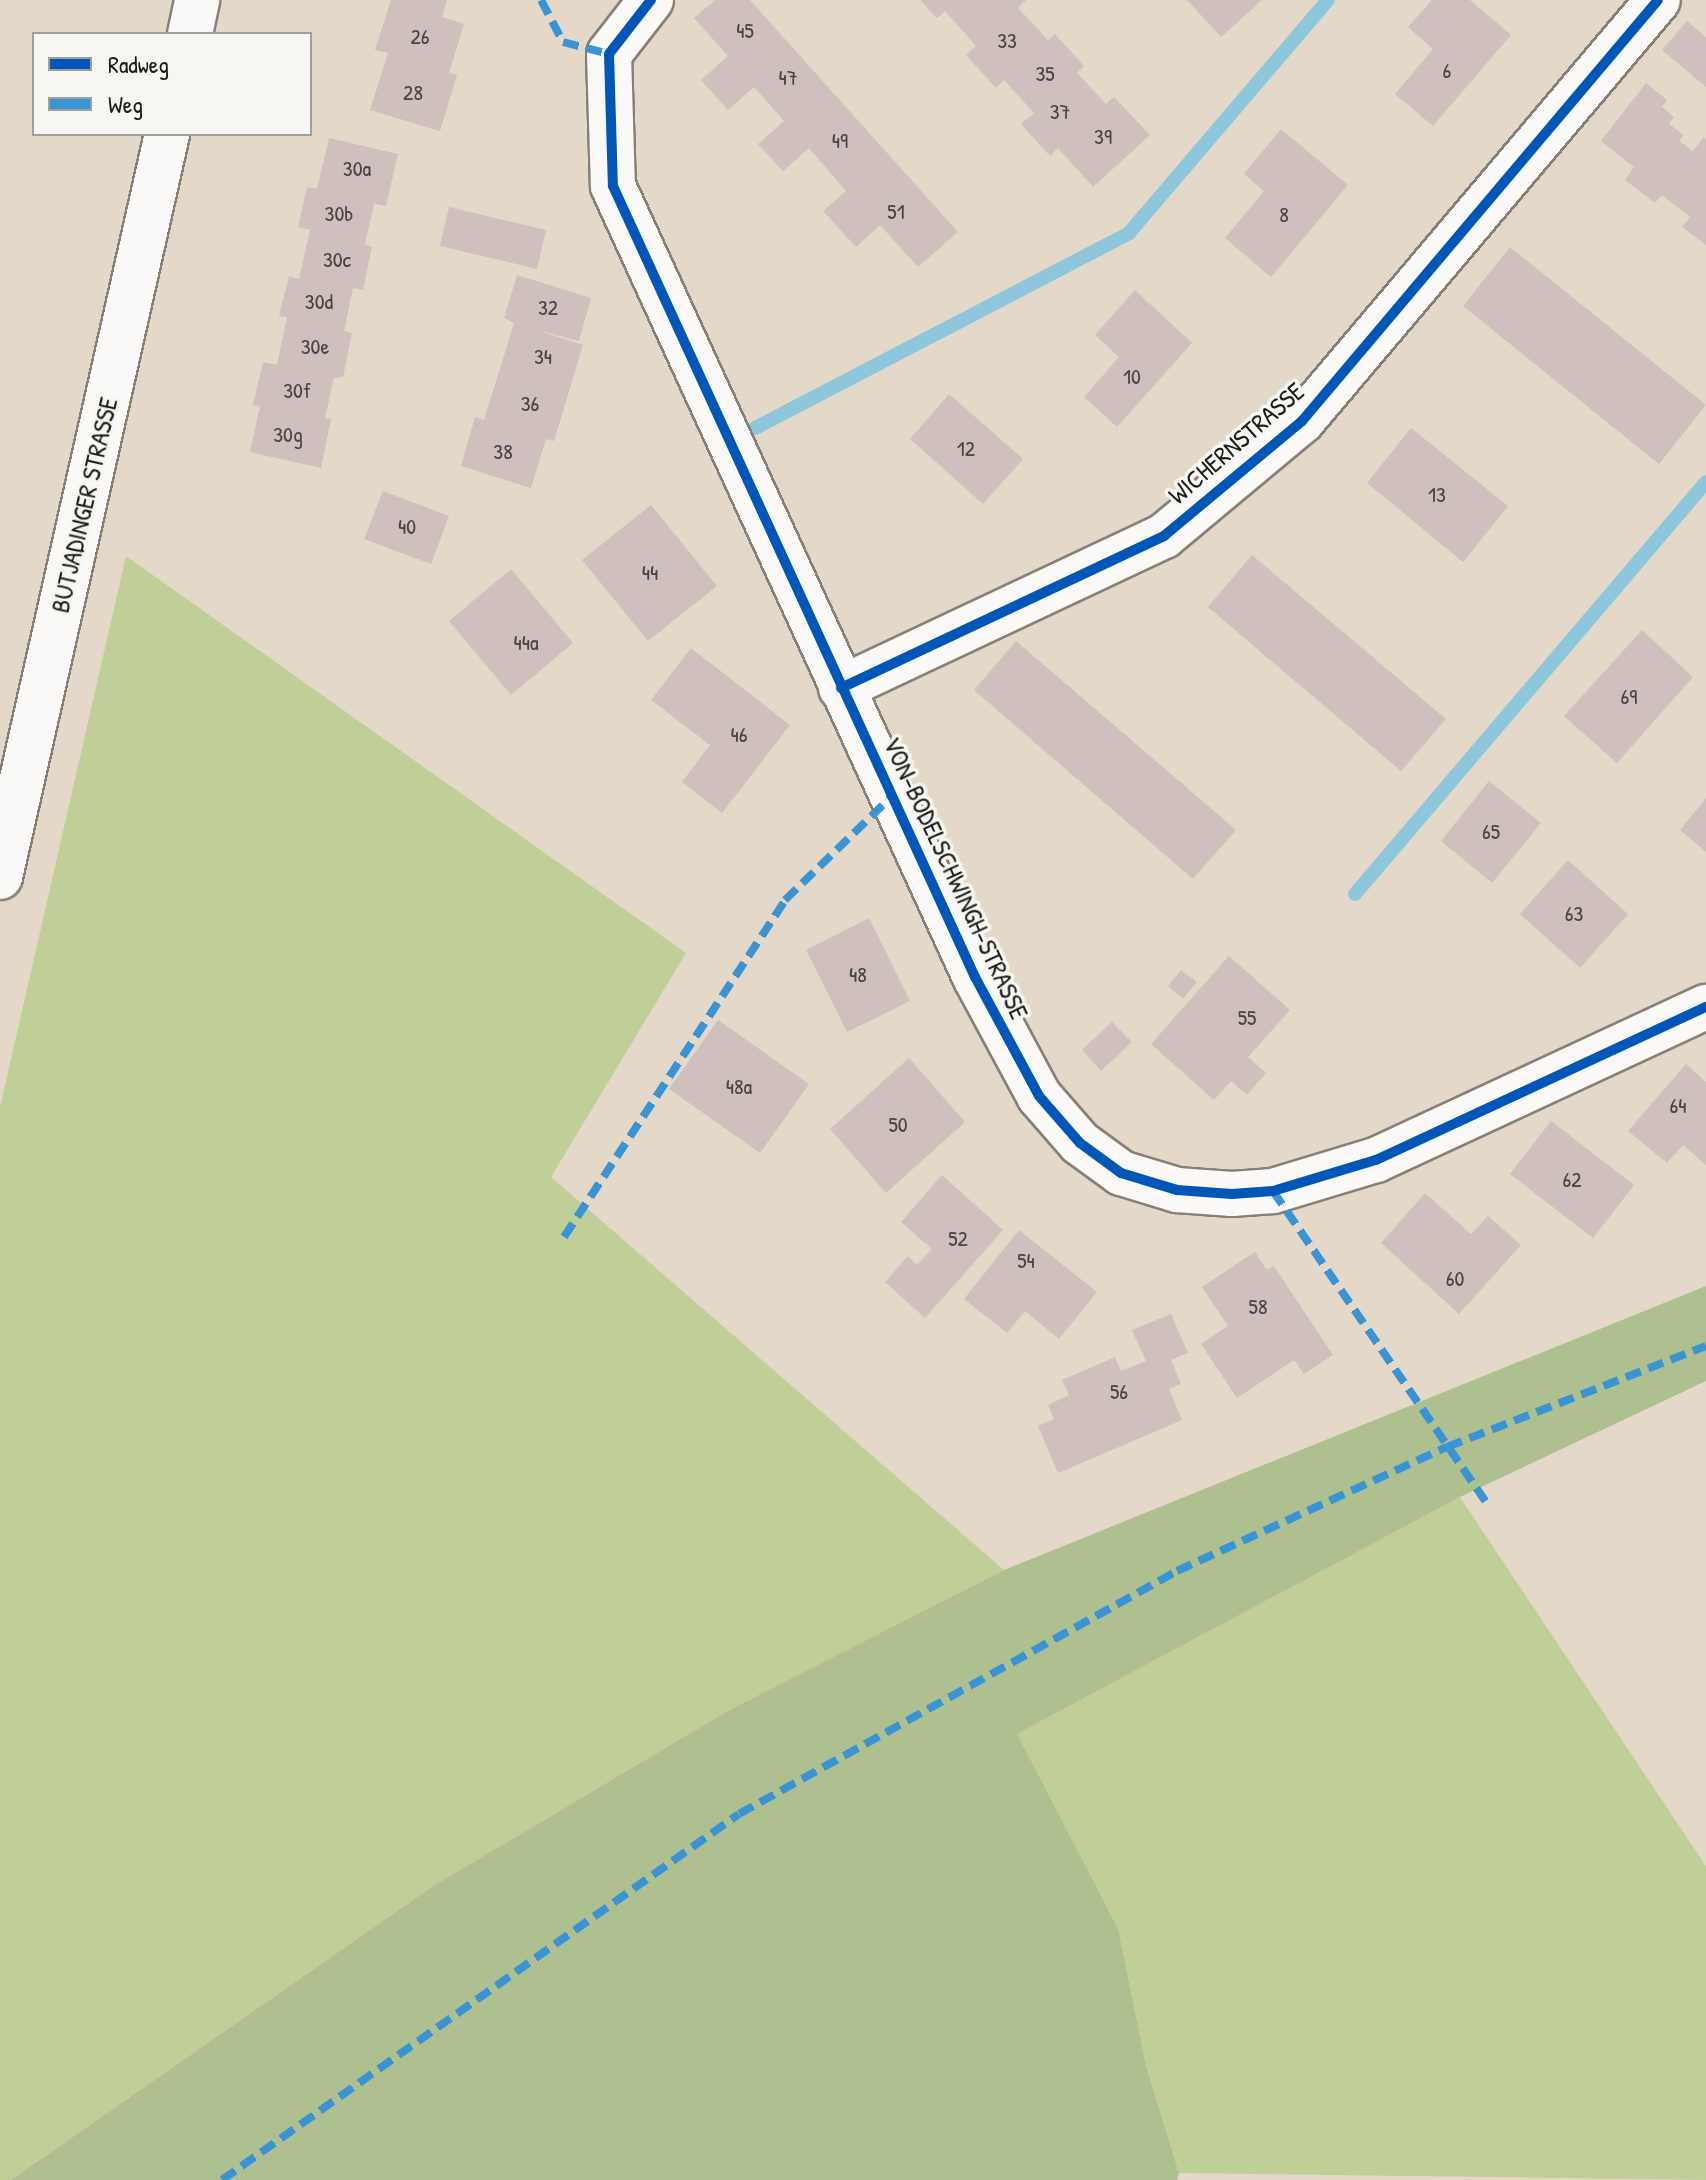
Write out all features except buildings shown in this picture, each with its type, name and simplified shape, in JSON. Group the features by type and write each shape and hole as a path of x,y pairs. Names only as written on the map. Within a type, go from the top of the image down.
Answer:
{"street":[{"path":"190,32 197,0"},
{"name":"VON-BODELSCHWINGH-STRASSE","path":"651,0 609,54 613,186 841,688 894,794 975,977 1039,1096 1080,1143 1121,1173 1177,1190 1232,1194 1273,1191 1342,1173 1706,1007"},
{"name":"WICHERNSTRASSE","path":"841,688 1164,536 1302,421 1658,0"},
{"name":"BUTJADINGER STRASSE","path":"0,877 167,136"}],"green space":[{"path":"126,556 686,953 551,1177 1004,1570 731,1709 433,1886 11,2180 0,2180 0,1107"},
{"path":"1706,1286 1706,1381 1460,1497 1017,1734 1118,1929 1146,2066 1179,2173 1177,2180 11,2180 433,1886 731,1709 1004,1570"},
{"path":"1460,1497 1706,1866 1706,2180 1179,2173 1146,2066 1017,1734"}],"waterway":[{"path":"755,428 1129,233 1328,0"},
{"path":"1355,894 1706,482"}],"marked path":[{"path":"541,0 563,42 609,54"},
{"path":"564,1237 785,900 894,794"},
{"path":"1273,1191 1485,1501"},
{"path":"222,2180 739,1814 1177,1571 1447,1447 1706,1346"}],"cycle path":[{"path":"651,0 609,54 613,186 975,977 1039,1096 1080,1143 1121,1173 1177,1190 1232,1194 1273,1191 1376,1160 1706,1007"},
{"path":"841,688 1164,536 1302,421 1658,0"}]}
